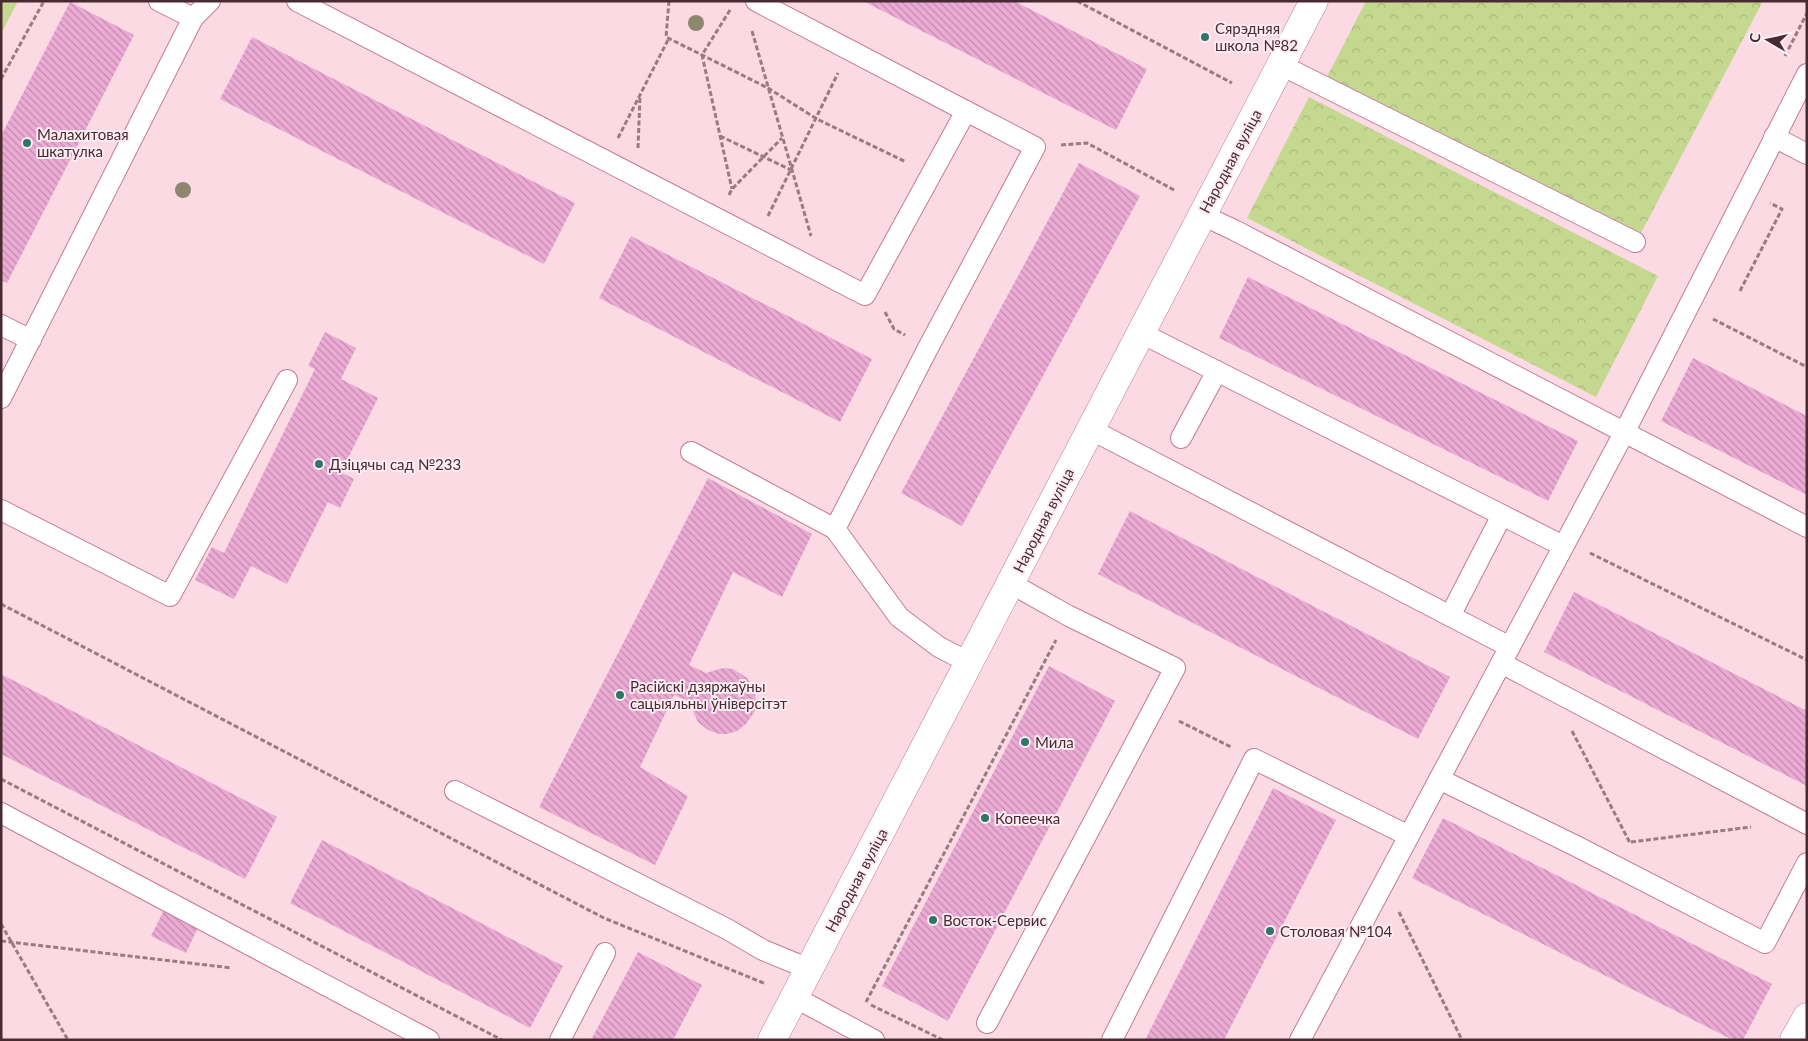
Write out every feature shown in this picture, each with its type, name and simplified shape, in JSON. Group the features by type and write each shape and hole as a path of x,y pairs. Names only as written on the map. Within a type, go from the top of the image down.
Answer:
{"street":[{"name":"Народная вуліца","path":"772,1040 1314,1"},
{"path":"1794,1040 1807,1017"}],"lane":[{"path":"159,1 193,18"},
{"path":"1,398 193,18 210,1"},
{"path":"297,1 865,294 966,111"},
{"path":"756,1 1035,147 928,348 835,530"},
{"path":"1281,65 1634,242"},
{"path":"1300,1040 1624,433 1807,74"},
{"path":"1774,137 1807,154"},
{"path":"1202,215 1807,528"},
{"path":"1,325 31,340"},
{"path":"1141,333 1563,546"},
{"path":"1181,438 1217,371"},
{"path":"1,510 170,596 287,380"},
{"path":"1090,429 1450,616 1549,688 1807,824"},
{"path":"691,452 835,530 899,617 939,647 970,663"},
{"path":"1450,616 1502,515"},
{"path":"987,1023 1155,709 1175,668 1069,616 1010,583"},
{"path":"1112,1040 1254,759 1410,836"},
{"path":"1439,779 1576,846 1765,943 1807,863"},
{"path":"455,791 718,925 763,950 809,969"},
{"path":"1,813 429,1040"},
{"path":"560,1040 605,953"},
{"path":"794,997 874,1040"}],"path":[{"path":"1,79 44,1"},
{"path":"669,1 666,37 768,88 816,119 931,174"},
{"path":"1077,1 1232,83"},
{"path":"731,9 702,55 732,189"},
{"path":"751,27 812,239"},
{"path":"607,161 669,38"},
{"path":"757,238 792,170 849,50"},
{"path":"637,176 640,95"},
{"path":"720,136 792,170"},
{"path":"717,218 732,189 783,138"},
{"path":"1035,147 1087,143 1176,191"},
{"path":"1740,291 1782,210 1763,200"},
{"path":"871,283 894,329"},
{"path":"1689,306 1807,367"},
{"path":"1563,546 1586,551 1807,660"},
{"path":"1,604 604,918 749,976 794,997"},
{"path":"866,1002 1069,616"},
{"path":"1549,688 1630,842 1648,883"},
{"path":"1155,709 1254,759"},
{"path":"1,779 502,1040"},
{"path":"1576,846 1630,842 1753,827"},
{"path":"1384,883 1462,1040"},
{"path":"1,924 68,1040"},
{"path":"1,941 234,968"},
{"path":"859,998 942,1040"}],"green space":[{"path":"1,1 18,1 1,34"},
{"path":"1366,1 1763,1 1641,233 1327,77"},
{"path":"1309,97 1658,276 1596,397 1247,218"}],"building":[{"path":"863,1 1014,1 1147,69 1116,130"},
{"path":"70,2 134,35 7,283 1,280 1,136"},
{"path":"252,37 575,203 544,264 220,99"},
{"path":"1079,163 1140,196 962,526 901,493"},
{"path":"631,236 872,359 840,422 599,298"},
{"path":"1248,277 1578,441 1548,501 1219,338"},
{"path":"325,332 356,348 341,379 378,398 341,472 354,479 340,508 328,502 287,584 251,566 234,599 195,580 212,547 224,553 315,369 308,366"},
{"path":"1693,358 1807,416 1807,495 1661,421"},
{"path":"708,478 812,534 782,597 733,572 689,665 706,673 723,668 733,669 747,678 754,690 756,700 755,711 746,724 737,731 727,734 719,734 708,730 698,722 691,702 674,695 640,767 688,796 655,865 539,807"},
{"path":"1130,511 1450,677 1418,739 1098,574"},
{"path":"1574,592 1807,711 1807,786 1544,652"},
{"path":"1049,666 1115,701 948,1021 882,986"},
{"path":"1,674 277,817 245,879 1,754"},
{"path":"1273,788 1336,820 1224,1040 1145,1040"},
{"path":"1443,818 1772,984 1743,1040 1733,1040 1412,878"},
{"path":"322,840 563,966 530,1028 290,903"},
{"path":"165,908 199,925 186,953 151,936"},
{"path":"638,952 702,985 673,1040 591,1040"}],"place":[{"name":"Сярэдняя школа №82","path":"1205,37"},
{"name":"Малахитовая шкатулка","path":"27,143"},
{"name":"Дзіцячы сад №233","path":"319,464"},
{"name":"Расійскі дзяржаўны сацыяльны ўніверсітэт","path":"620,695"},
{"name":"Мила","path":"1025,742"},
{"name":"Копеечка","path":"985,818"},
{"name":"Восток-Сервис","path":"933,920"},
{"name":"Столовая №104","path":"1270,931"}]}
